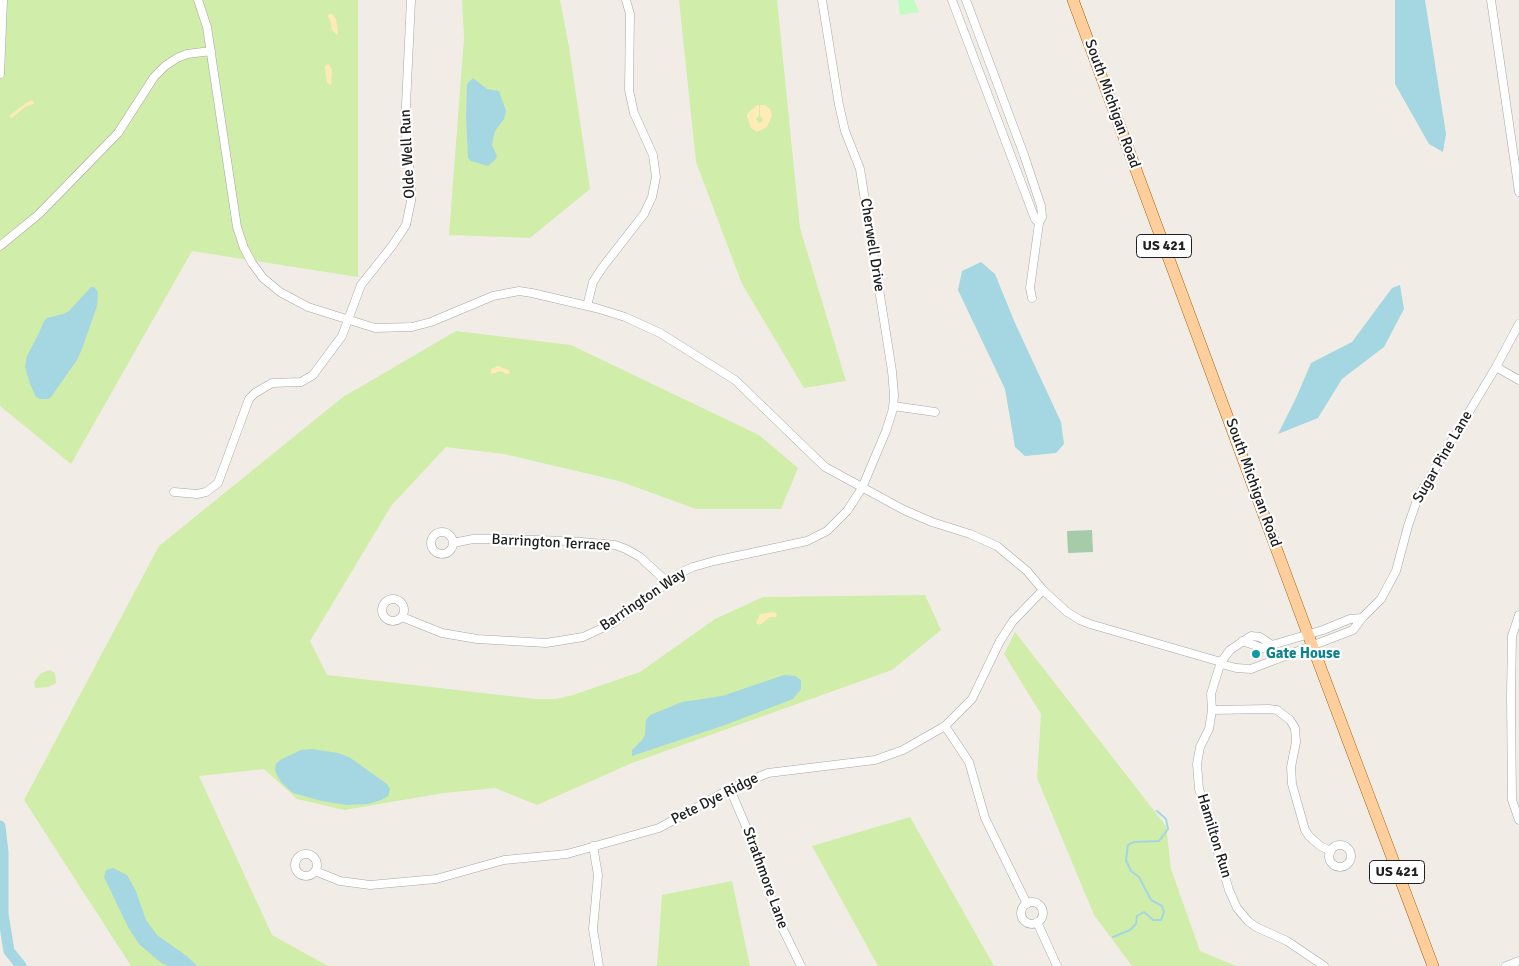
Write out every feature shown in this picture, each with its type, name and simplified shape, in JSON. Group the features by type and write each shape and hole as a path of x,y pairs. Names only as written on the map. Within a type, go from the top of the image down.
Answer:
{"main road":[{"name":"South Michigan Road","path":"1073,0 1433,966"}],"street":[{"path":"0,74 3,0"},
{"path":"198,0 207,27 238,227 244,248 252,263 264,278 280,292 308,307 375,328 412,327 431,322 493,296 518,291 587,306 625,317 660,333 735,380 825,466 862,488 911,513 986,540 997,546 1027,571 1043,590 1068,612 1090,624 1236,668 1251,669 1310,640"},
{"name":"Olde Well Run","path":"174,492 197,494 206,492 218,483 249,399 272,383 301,382 308,380 313,375 335,348 342,336 361,285 406,225 411,201 405,126 411,0"},
{"path":"587,306 593,282 644,214 652,197 656,177 653,155 634,113 629,90 630,14 626,0"},
{"name":"Cherwell Drive","path":"822,0 838,106 845,131 860,169 892,371 893,406 886,431 862,488"},
{"path":"952,0 1035,219 1039,223"},
{"path":"966,0 1041,206 1042,217 1039,223 1030,288 1032,298"},
{"path":"1491,0 1519,192"},
{"path":"0,246 39,214 118,133 154,77 165,66 176,58 187,54 211,50"},
{"path":"974,58 986,54"},
{"path":"1012,160 1024,155"},
{"name":"Sugar Pine Lane","path":"1310,640 1350,619 1362,618 1381,599 1396,571 1418,496 1496,367 1519,324"},
{"path":"1496,367 1519,380"},
{"path":"893,406 935,412"},
{"name":"Barrington Way","path":"402,617 442,633 477,639 520,643 562,642 583,637 613,623 682,572 738,555 795,544 817,537 839,521 848,511 862,488"},
{"name":"Barrington Terrace","path":"453,542 472,539 500,539 570,541 615,546 626,549 640,557 668,582"},
{"name":"Pete Dye Ridge","path":"315,871 340,881 370,885 436,879 504,860 567,854 659,828 730,789 768,773 875,760 903,750 945,726 972,699 1000,641 1013,621 1043,590"},
{"path":"1519,615 1512,636 1511,705 1512,800 1519,820"},
{"path":"1221,662 1230,650 1251,636 1260,637 1272,645 1310,640"},
{"name":"Hamilton Run","path":"1221,662 1211,694 1212,710 1209,729 1198,755 1198,780 1233,899 1237,908 1248,921 1287,941 1324,966"},
{"path":"1212,710 1277,710 1290,720 1295,728 1296,742 1291,767 1292,784 1305,830 1320,846 1331,851"},
{"path":"945,726 969,762 985,818 1027,904"},
{"name":"Strathmore Lane","path":"730,789 758,855 777,917 801,966"},
{"path":"593,846 598,875 593,929 599,966"},
{"path":"1037,903 1041,908 1042,918 1037,922 1030,923 1024,919 1022,909 1027,904 1037,903"},
{"path":"1037,922 1058,966"},
{"path":"1506,966 1519,961"}],"green space":[{"path":"0,0 358,0 358,277 192,251 71,464 0,406"},
{"path":"462,0 560,0 569,47 590,189 530,238 449,235 464,38"},
{"path":"679,0 777,0 800,228 846,381 804,388 742,284 696,162"},
{"path":"898,0 914,0 919,12 900,15"},
{"path":"456,331 571,345 759,435 798,468 781,509 696,509 619,481 504,454 446,447 391,506 310,641 327,675 535,699 556,699 640,672 715,619 763,597 925,595 941,630 892,670 632,763 537,805 495,788 444,793 344,810 297,799 264,769 199,776 272,935 328,966 131,966 24,800 159,546 343,397"},
{"path":"1092,530 1093,552 1068,553 1067,531"},
{"path":"1015,632 1166,826 1171,869 1200,951 1236,966 1132,966 1094,915 1037,778 1041,714 1004,654"},
{"path":"50,670 55,673 56,683 48,687 35,688 34,682 41,673"},
{"path":"910,817 994,966 878,966 812,846"},
{"path":"732,881 750,966 657,966 662,895"}],"sand":[{"path":"329,14 332,14 336,19 337,35 332,30 328,17"},
{"path":"328,64 332,70 331,86 327,82 325,68"},
{"path":"32,100 34,104 25,107 12,118 10,117 10,115"},
{"path":"759,105 759,116 756,119 759,123 763,119 760,116 760,105 765,105 770,109 772,115 767,127 757,132 751,128 747,114"},
{"path":"498,366 509,370 510,373 506,374 501,371 491,374 491,369"},
{"path":"774,612 777,614 776,617 770,617 760,625 756,623 760,614"}],"water":[{"path":"1395,0 1425,0 1446,134 1443,152 1429,144 1395,84"},
{"path":"473,78 487,89 499,91 506,111 504,119 495,131 493,139 492,145 497,156 488,166 471,161 468,158 467,84"},
{"path":"981,262 995,274 1015,323 1061,422 1064,444 1056,453 1025,456 1015,447 1005,389 958,290 962,271"},
{"path":"1400,285 1404,309 1384,347 1342,379 1318,418 1278,434 1311,363 1352,342 1392,288"},
{"path":"91,287 94,287 98,292 97,306 77,360 51,397 40,399 36,397 30,384 25,367 27,356 44,321 47,318 69,311"},
{"path":"784,675 795,676 801,680 801,689 793,699 725,725 632,756 632,750 645,735 646,720 650,715 682,702 722,696"},
{"path":"312,749 338,753 349,757 387,784 390,789 388,796 368,804 347,805 322,801 293,793 281,782 275,770 276,764 280,760 301,750"},
{"path":"113,868 127,875 136,891 146,920 157,935 188,957 197,966 168,966 160,962 139,944 128,927 104,877 106,870"}],"waterway":[{"path":"1113,937 1130,930 1136,924 1137,916 1144,912 1153,920 1161,920 1164,912 1162,906 1151,900 1139,877 1131,871 1126,860 1128,845 1134,842 1159,841 1168,829 1166,819 1157,811"},
{"path":"0,826 3,852 3,914 9,951 21,966"}],"place":[{"name":"Gate House","path":"1256,654"}]}
